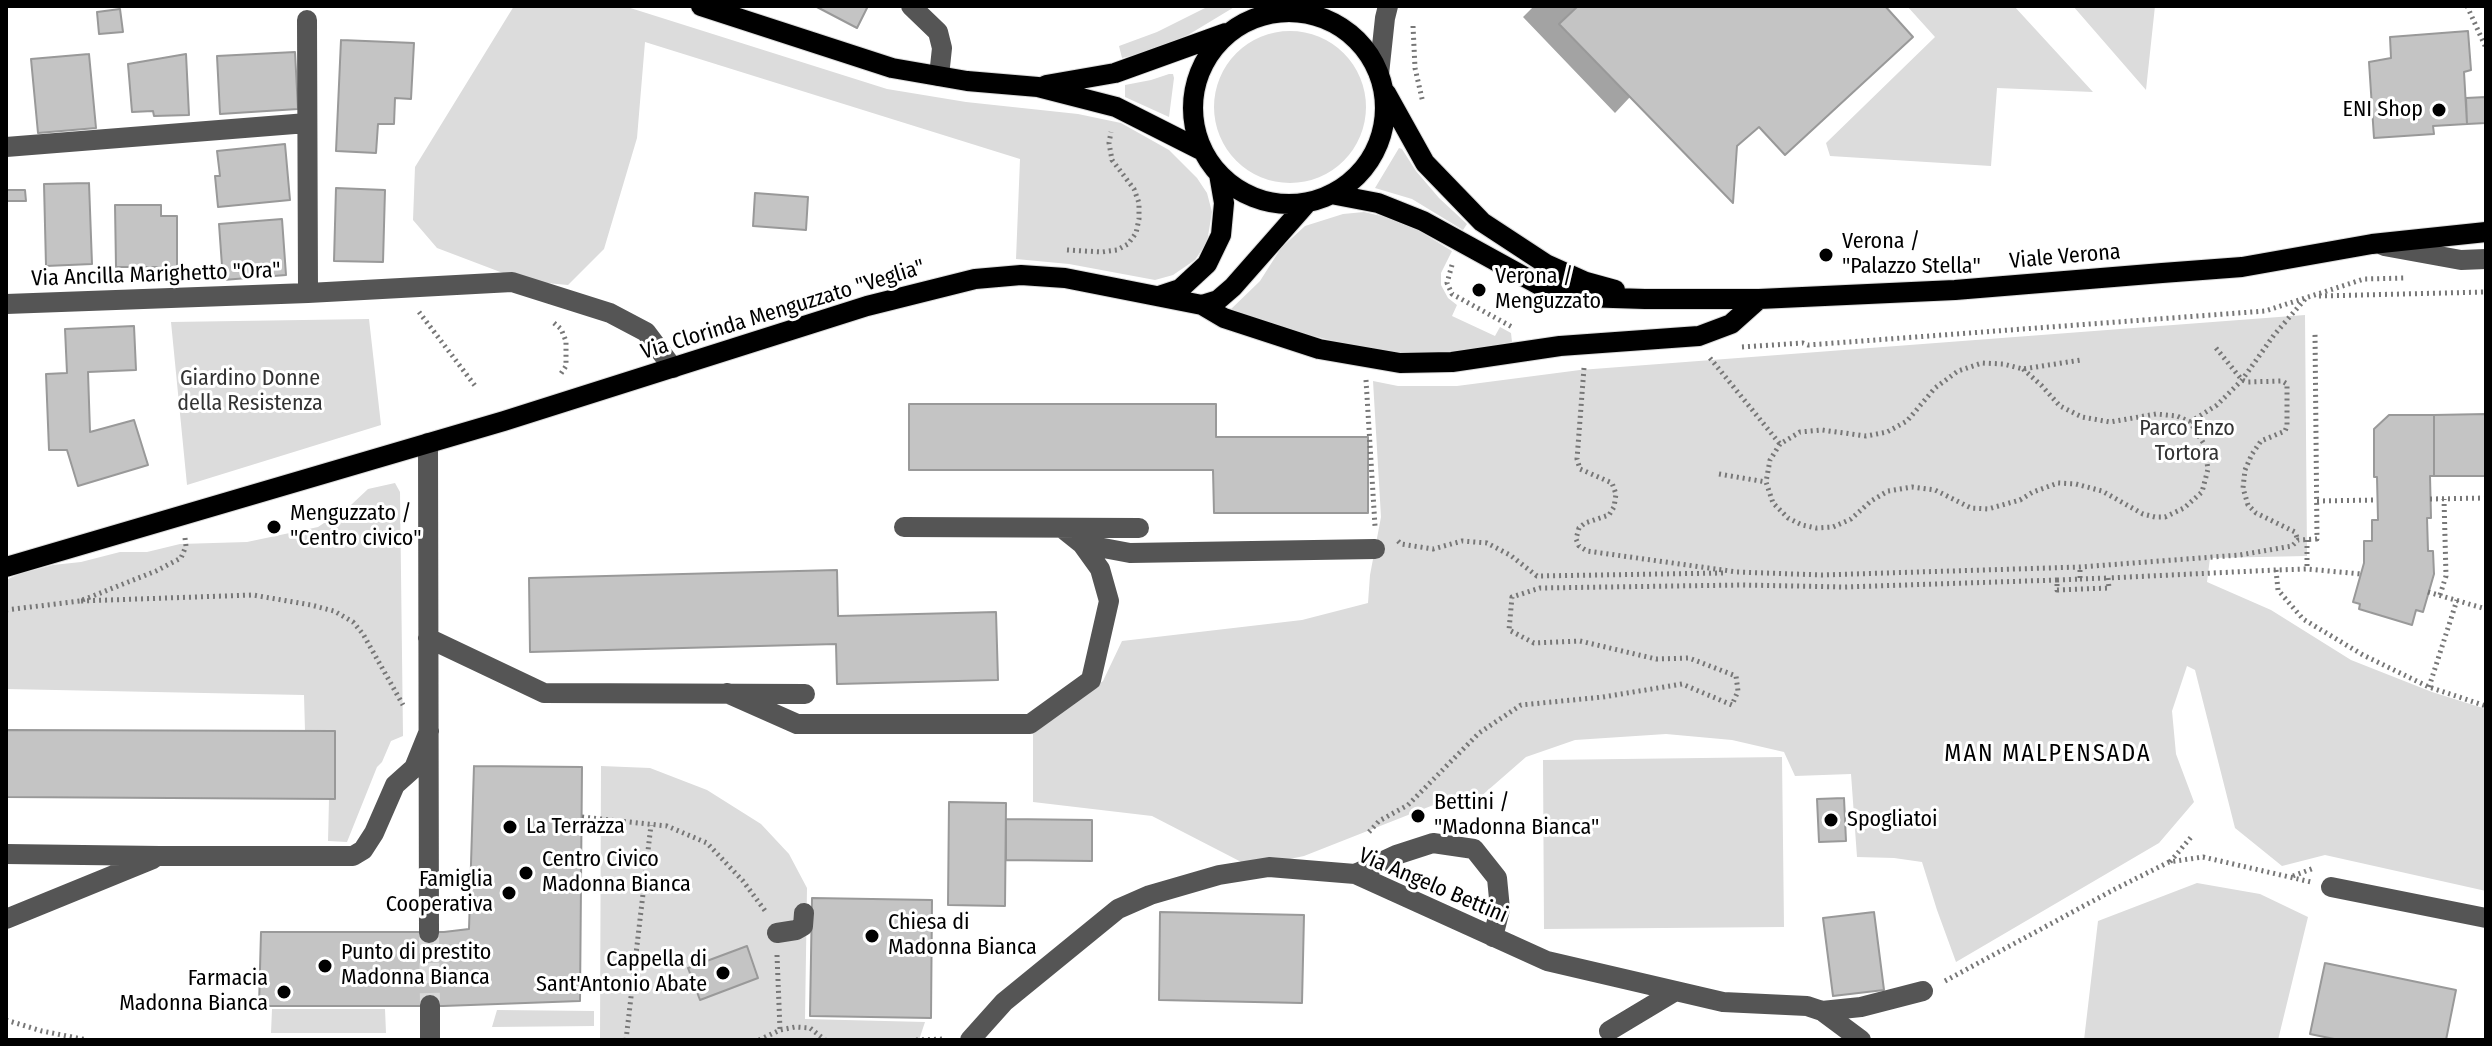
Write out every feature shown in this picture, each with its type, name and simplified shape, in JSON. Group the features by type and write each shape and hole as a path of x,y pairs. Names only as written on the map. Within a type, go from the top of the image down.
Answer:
{"main road":[{"path":"709,7 892,68 967,81 1038,87 1116,107 1203,151"},
{"path":"1038,87 1115,73 1230,31 1277,9 1326,18 1349,32 1367,51 1382,82 1384,121 1375,151 1357,176 1331,194 1307,203 1281,204 1258,199 1237,189 1219,174 1203,151 1195,127 1193,98 1199,72 1230,31"},
{"name":"Viale Verona","path":"1382,82 1425,163 1482,222 1546,264 1586,282 1645,299"},
{"path":"1159,296 1180,289 1207,264 1221,235 1224,203 1219,174"},
{"name":"Viale Verona","path":"1331,194 1378,203 1423,221 1543,287 1582,297 1759,299 1955,290 2242,267 2372,244 2486,232"},
{"path":"1202,305 1218,300 1233,287 1307,203"},
{"name":"Via Clorinda Menguzzato \"Veglia\"","path":"6,567 428,443 867,306 975,279 1021,275 1065,278 1159,296 1202,305 1224,318 1319,349 1400,363 1452,362 1560,346 1699,336 1731,324 1759,299"}],"street":[{"path":"911,6 938,32 942,48 939,76"},
{"path":"1382,82 1388,6"},
{"name":"Via Ancilla Marighetto \"Ora\"","path":"307,20 308,293"},
{"path":"6,147 307,123"},
{"path":"2372,244 2461,260 2486,259"},
{"name":"Via Ancilla Marighetto \"Ora\"","path":"6,304 512,282 610,313 646,332 673,368"},
{"path":"428,443 429,933"},
{"path":"904,527 1139,528"},
{"path":"727,693 797,724 1030,724 1091,680 1109,601 1100,569 1082,544 1062,528"},
{"path":"1082,544 1130,553 1379,540"},
{"path":"428,638 544,693 805,694"},
{"path":"6,854 353,856 363,850 374,833 395,785 414,768 429,731"},
{"path":"1355,874 1396,855 1433,843 1474,849 1497,878 1500,909 1493,937"},
{"path":"6,919 160,856"},
{"name":"Via Angelo Bettini","path":"970,1040 1004,1002 1118,909 1150,895 1219,875 1269,867 1355,874 1547,961 1723,1002 1807,1006 1822,1011 1861,1007 1923,991"},
{"path":"2331,887 2486,918"},
{"path":"777,933 803,926 804,913"},
{"path":"1609,1031 1674,992"},
{"path":"430,1005 430,1040"},
{"path":"1822,1011 1861,1040"}],"path":[{"path":"2467,6 2486,48"},
{"path":"1413,19 1415,68 1428,114"},
{"path":"1057,250 1117,250 1128,244 1136,233 1139,203 1134,189 1112,160 1109,143 1114,119"},
{"path":"1458,256 1450,268 1447,283 1452,294 1517,329 1521,337"},
{"path":"1803,343 2265,311 2364,279 2410,278"},
{"path":"402,289 476,387"},
{"path":"2190,422 2217,405 2242,380 2274,335 2307,297 2363,293 2486,292"},
{"path":"549,318 561,329 566,341 566,366 555,380"},
{"path":"1537,576 1737,572 1822,575 2080,567 2240,555 2292,546 2298,540 2317,539 2315,333"},
{"path":"2216,348 2242,380 2282,381 2287,384 2285,431 2261,441 2245,470 2243,488 2248,505 2256,513 2295,532 2298,540"},
{"path":"1704,350 1780,444"},
{"path":"1585,359 1577,459 1580,469 1612,483 1616,494 1609,515 1579,528 1576,539 1579,546 1587,551 1737,572"},
{"path":"2023,369 2060,406 2082,417 2110,422 2156,414 2177,416 2190,422 2204,444 2208,469 2202,492 2184,508 2165,517 2143,514 2102,491 2076,484 2058,483 2020,500 1988,509 1971,508 1935,490 1912,487 1888,491 1851,519 1833,527 1816,528 1788,518 1773,503 1766,482 1770,460 1780,444 1800,432 1822,430 1866,436 1887,432 1907,421 1935,388 1958,371 1982,363 2023,369 2081,360"},
{"path":"1365,375 1375,524 1379,540"},
{"path":"1719,474 1766,482"},
{"path":"2430,499 2486,498"},
{"path":"2440,595 2446,576 2444,499"},
{"path":"2317,501 2377,500"},
{"path":"1375,524 1379,540"},
{"path":"80,601 181,558 186,546 185,537"},
{"path":"1392,537 1401,544 1433,549 1462,541 1487,543 1510,555 1537,576 1540,588"},
{"path":"2307,540 2307,569"},
{"path":"2080,567 2080,579"},
{"path":"1369,832 1379,821 1408,805 1479,733 1521,705 1603,697 1682,684 1732,705 1738,691 1736,676 1689,658 1656,659 1580,641 1534,643 1509,630 1512,597 1540,588 1845,587 2307,569 2361,574"},
{"path":"2276,570 2278,590 2303,619 2363,655 2429,687 2486,706"},
{"path":"2057,580 2057,590 2109,588 2108,578"},
{"path":"2428,592 2486,609"},
{"path":"6,610 80,601 192,599 204,595 253,595 311,605 334,611 353,622 404,706 414,712"},
{"path":"2429,687 2457,600"},
{"path":"582,817 667,826 707,843 760,901 777,933 780,1030"},
{"path":"626,1040 651,825"},
{"path":"2169,862 2192,836"},
{"path":"1923,991 2169,862 2203,857 2331,887"},
{"path":"6,1020 87,1040"},
{"path":"759,1040 795,1027 810,1028 825,1040"}],"green space":[{"path":"514,6 624,6 887,89 966,102 1078,114 1121,123 1169,150 1197,178 1207,193 1212,212 1207,242 1195,260 1173,275 1155,280 1069,264 1016,259 1020,159 645,42 637,138 604,249 568,285 524,281 437,248 413,220 415,167"},
{"path":"1209,6 1236,6 1188,35 1145,53 1122,58 1119,46 1157,32"},
{"path":"1907,6 2014,6 2093,92 1997,88 1991,166 1830,156 1826,143 1935,37"},
{"path":"2073,6 2155,6 2146,90"},
{"path":"1290,31 1319,36 1344,53 1361,78 1366,107 1361,136 1344,161 1319,178 1290,183 1261,178 1236,161 1219,136 1214,107 1219,78 1236,53 1261,36"},
{"path":"1173,74 1174,78 1169,117 1125,97 1125,85"},
{"path":"1399,148 1439,198 1467,224 1463,230 1412,199 1375,188"},
{"path":"1364,212 1403,221 1452,251 1441,273 1441,285 1448,298 1457,305 1452,316 1495,336 1500,327 1511,333 1512,342 1454,353 1404,355 1371,351 1227,313 1260,281 1281,248 1305,226 1343,214"},
{"name":"Parco Enzo Tortora","path":"2305,315 2307,556 2210,558 2207,582 2271,610 2351,660 2432,692 2486,709 2486,891 2325,855 2282,866 2235,828 2195,670 2187,666 2172,711 2176,754 2194,802 2159,843 1956,962 1922,862 1857,857 1851,774 1795,776 1784,752 1732,740 1666,734 1575,740 1526,757 1479,798 1436,804 1304,856 1251,867 1152,816 1033,802 1033,734 1103,681 1122,641 1302,620 1368,603 1381,517 1373,381 1398,386 1457,386 1580,370"},
{"name":"Giardino Donne della Resistenza","path":"369,319 381,425 187,485 171,322"},
{"path":"395,483 400,492 403,736 391,741 377,767 347,842 328,841 329,799 335,798 335,732 305,731 304,695 6,689 6,580 53,565 120,552 147,552 180,544 247,542 318,527 351,505 368,489"},
{"path":"1782,757 1784,927 1544,929 1543,760"},
{"path":"601,766 650,768 707,790 761,824 789,854 807,888 805,1019 925,1022 919,1040 600,1040"},
{"path":"2197,883 2260,894 2308,917 2278,1040 2084,1040 2098,921"},
{"path":"272,1009 385,1009 386,1033 271,1033"},
{"path":"497,1010 594,1011 594,1026 492,1027"}],"shaded area":[{"path":"1534,6 1578,6 1559,24 1630,97 1615,113 1523,17"}],"building":[{"path":"815,6 868,6 857,28"},
{"path":"1578,6 1885,6 1913,37 1785,155 1759,127 1737,146 1733,203 1559,24"},
{"path":"120,9 123,32 99,34 97,12"},
{"path":"2468,31 2471,70 2464,72 2467,124 2433,126 2434,134 2374,138 2369,62 2391,58 2390,37"},
{"path":"341,40 414,43 411,99 395,98 394,124 378,124 376,153 336,151"},
{"path":"295,52 298,109 220,114 217,56"},
{"path":"89,54 96,128 38,133 31,59"},
{"path":"186,54 189,115 154,116 153,111 132,112 128,64"},
{"path":"2486,97 2486,123 2467,124 2466,98"},
{"path":"285,144 290,200 218,207 215,176 220,176 217,151"},
{"path":"89,183 92,264 46,266 44,184"},
{"path":"336,188 385,190 383,262 334,261"},
{"path":"6,190 25,190 26,201 6,201"},
{"path":"755,193 808,197 806,230 753,226"},
{"path":"115,205 161,205 161,216 177,216 177,267 116,267"},
{"path":"282,219 286,275 223,280 219,224"},
{"path":"134,326 136,370 88,372 90,432 134,420 148,465 78,486 67,450 49,450 46,374 67,373 65,329"},
{"path":"909,404 1216,404 1216,437 1368,437 1368,513 1214,513 1213,470 909,470"},
{"path":"2486,414 2486,476 2434,476 2434,415"},
{"path":"2389,415 2434,415 2434,476 2430,476 2431,518 2427,518 2428,551 2433,551 2434,574 2423,612 2416,610 2412,625 2359,609 2360,604 2353,602 2364,563 2364,541 2372,541 2372,520 2378,520 2374,429"},
{"path":"837,570 838,616 996,612 998,680 837,684 836,644 530,652 529,578"},
{"path":"6,730 335,731 335,799 6,797"},
{"name":"Centro Civico Madonna Bianca","path":"474,766 582,767 580,1001 443,1006 259,1006 261,932 444,932 469,929"},
{"name":"Spogliatoi","path":"1844,798 1846,841 1819,842 1817,799"},
{"path":"949,802 1006,803 1005,906 948,905"},
{"path":"1006,819 1092,820 1092,861 1006,860"},
{"name":"Chiesa di Madonna Bianca","path":"812,898 932,900 931,1018 810,1016"},
{"path":"1160,912 1304,915 1302,1003 1159,1000"},
{"path":"1874,912 1884,990 1833,996 1823,918"},
{"name":"Cappella di Sant'Antonio Abate","path":"747,946 758,978 700,1000 688,968"},
{"path":"2325,963 2456,990 2446,1040 2339,1040 2310,1034"}],"tunnel":[{"path":"429,933 430,1005"}],"place":[{"name":"ENI Shop","path":"2439,110"},
{"name":"Verona / \"Palazzo Stella\"","path":"1826,255"},
{"name":"Verona / Menguzzato","path":"1479,290"},
{"name":"Menguzzato / \"Centro civico\"","path":"274,527"},
{"name":"Bettini / \"Madonna Bianca\"","path":"1418,816"},
{"name":"Spogliatoi","path":"1831,820"},
{"name":"La Terrazza","path":"510,827"},
{"name":"Centro Civico Madonna Bianca","path":"526,873"},
{"name":"Famiglia Cooperativa","path":"509,893"},
{"name":"Chiesa di Madonna Bianca","path":"872,936"},
{"name":"Punto di prestito Madonna Bianca","path":"325,966"},
{"name":"Cappella di Sant'Antonio Abate","path":"723,973"},
{"name":"Farmacia Madonna Bianca","path":"284,992"}],"district":[{"name":"MAN MALPENSADA","path":"2048,754"}]}
